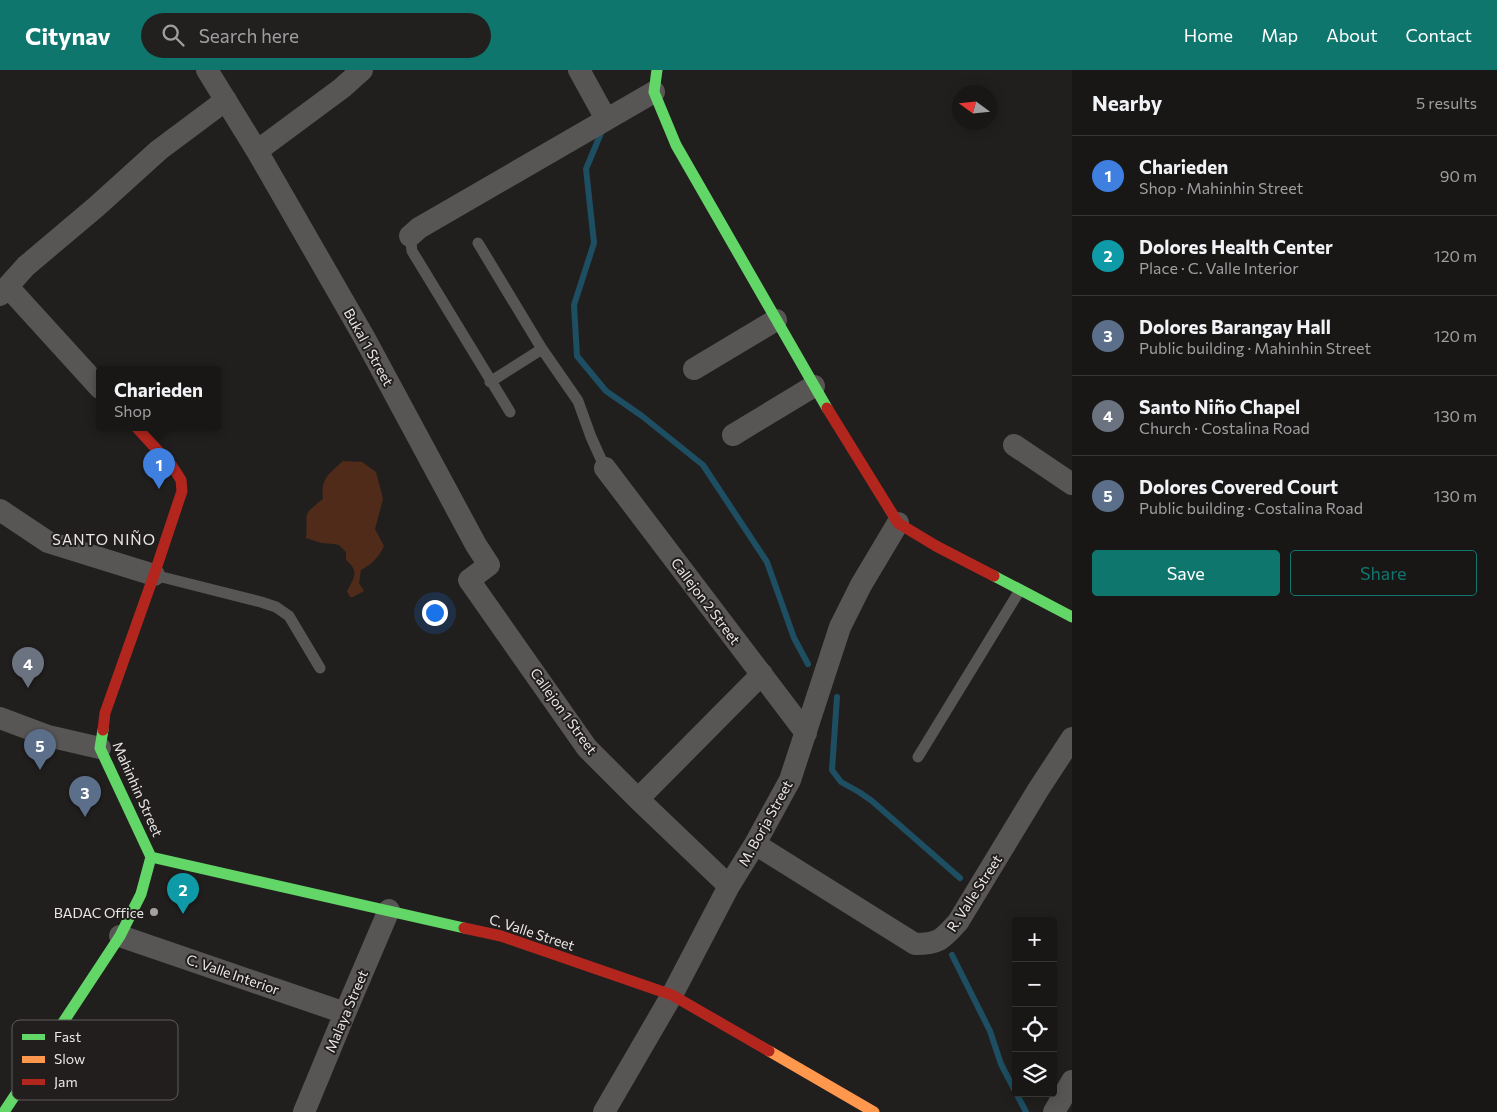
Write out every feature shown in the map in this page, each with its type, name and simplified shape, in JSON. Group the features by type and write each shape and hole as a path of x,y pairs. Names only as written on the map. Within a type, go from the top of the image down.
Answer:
{"street":[{"name":"Bukal 1 Street","path":"207,70 257,151 364,337 476,545"},
{"path":"257,151 342,88 362,70"},
{"path":"579,70 606,119"},
{"path":"657,70 654,92 676,145 814,386 898,522 936,546 1072,617"},
{"path":"410,236 419,228 654,92"},
{"path":"96,384 4,291 26,266 96,207 159,150 226,100"},
{"path":"694,369 776,320"},
{"path":"733,435 814,386"},
{"name":"Mahinhin Street","path":"65,1020 120,936 141,894 151,857 100,748 105,713 182,491 181,480 172,466 140,431"},
{"path":"1014,445 1072,484"},
{"name":"Callejon 2 Street","path":"605,468 806,733"},
{"path":"0,510 48,542 154,575"},
{"name":"M. Borja Street","path":"604,1112 672,995 729,886 755,844 790,780 824,671 840,627 861,585 898,522"},
{"name":"Callejon 1 Street","path":"476,545 489,565 469,580 587,748 729,886"},
{"path":"638,799 762,674"},
{"path":"2,722 48,736 100,748"},
{"name":"R. Valle Street","path":"755,844 915,944 935,942 946,935 958,922 1038,790 1072,738"},
{"name":"C. Valle Street","path":"151,857 502,936 672,995 874,1112"},
{"name":"Malaya Street","path":"304,1112 390,910"},
{"name":"C. Valle Interior","path":"120,936 345,1013"},
{"path":"1054,1112 1072,1081"},
{"name":"Mahinhin Street","path":"4,1112 12,1100"}],"lane":[{"path":"410,236 412,251 510,412"},
{"path":"478,242 542,349 578,401 591,438 605,468"},
{"path":"490,382 542,349"},
{"path":"154,575 276,607 289,616 320,668"},
{"path":"918,757 1020,589"}],"shaded area":[{"path":"343,461 362,462 376,472 383,499 375,529 384,546 375,560 361,570 359,583 364,591 353,597 350,597 347,591 354,578 354,571 346,560 346,552 339,545 321,543 306,538 306,519 308,513 323,499 324,482 330,473"}],"waterway":[{"path":"601,133 586,169 594,243 574,305 577,356 606,391 642,416 703,465 767,562 794,638 808,664"},
{"path":"837,697 832,770 841,782 872,801 960,878"},
{"path":"952,955 990,1031 1001,1064 1026,1112"}],"traffic: fast":[{"path":"657,70 654,92 676,145 827,408"},
{"path":"994,576 1072,617"},
{"path":"65,1020 120,936 141,894 151,857 100,748 103,730"},
{"path":"151,857 464,928"},
{"path":"4,1112 12,1100"}],"traffic: slow":[{"path":"769,1051 874,1112"}],"traffic: jam":[{"path":"827,408 898,523 936,546 994,576"},
{"path":"103,730 105,713 182,491 181,480 172,466 140,431"},
{"path":"464,928 501,936 672,995 769,1051"}],"place":[{"name":"Charieden","path":"159,489"},
{"name":"Santo Niño Chapel","path":"28,688"},
{"name":"Dolores Covered Court","path":"40,770"},
{"name":"Dolores Barangay Hall","path":"85,817"},
{"name":"BADAC Office","path":"154,912"},
{"name":"Dolores Health Center","path":"183,914"}],"district":[{"name":"SANTO NIÑO","path":"104,539"}]}
